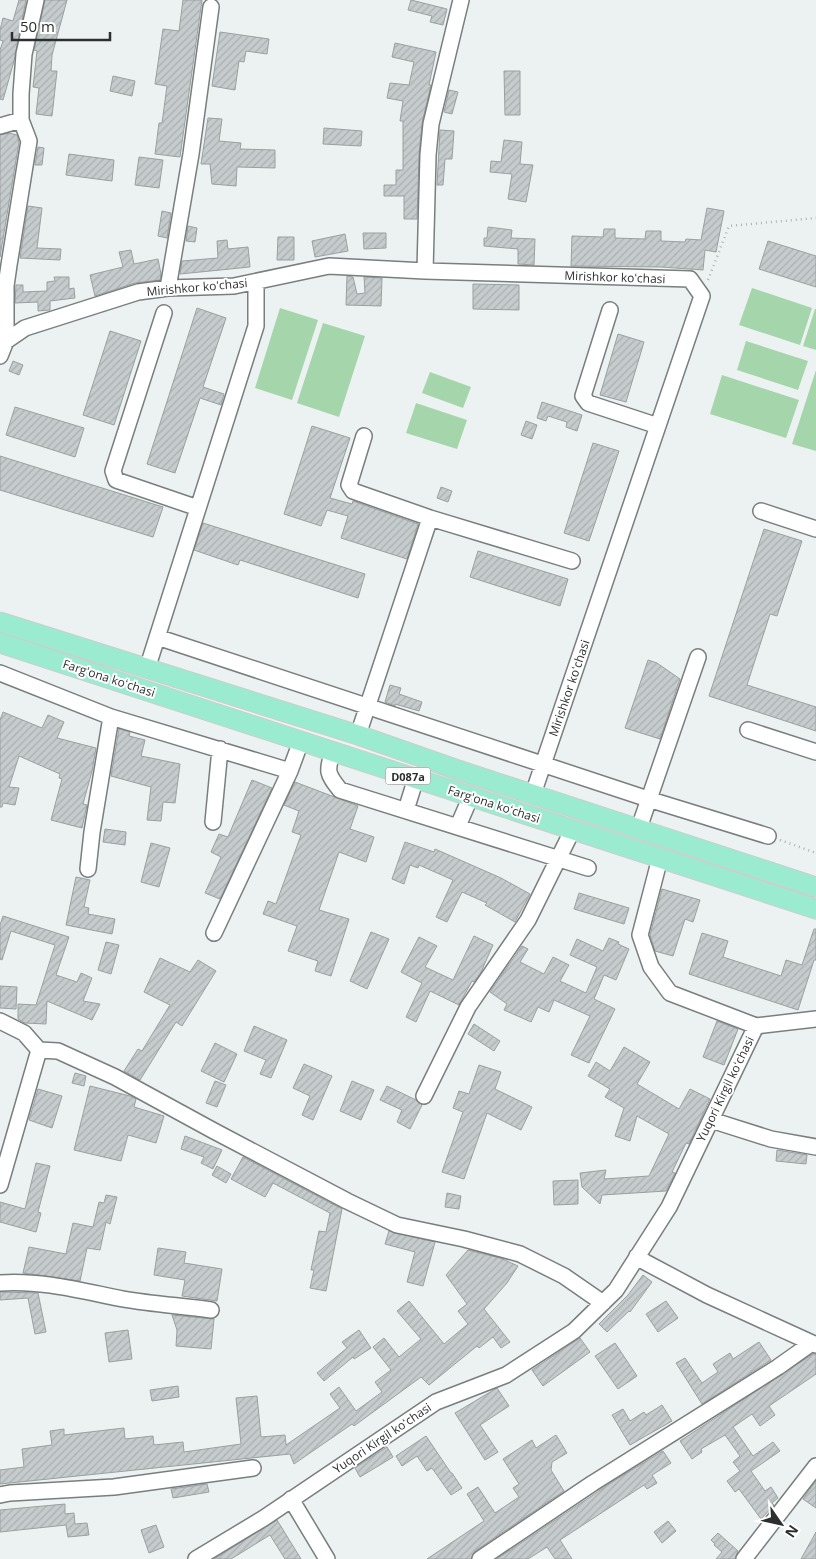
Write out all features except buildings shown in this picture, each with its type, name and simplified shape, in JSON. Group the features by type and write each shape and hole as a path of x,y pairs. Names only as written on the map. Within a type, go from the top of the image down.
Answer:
{"main road":[{"name":"Fargʻona koʻchasi","path":"3,623 358,736 816,886"},
{"name":"Fargʻona koʻchasi","path":"0,643 816,909"},
{"path":"449,789 456,769"}],"street":[{"path":"0,356 6,341 3,287 29,140 21,120 21,94 24,54 36,0"},
{"path":"425,271 428,154 431,124 461,0"},
{"path":"168,288 191,154 211,7"},
{"path":"0,126 21,120"},
{"name":"Mirishkor koʻchasi","path":"6,341 25,328 138,292 168,288 234,286 329,266 425,271 690,279 702,296 533,794"},
{"path":"147,669 256,326 256,282"},
{"path":"610,310 583,396 588,403 658,426"},
{"path":"164,313 113,471 116,480 198,508"},
{"path":"364,436 349,485 353,491 430,518 572,561"},
{"path":"761,511 816,529"},
{"path":"358,736 430,518"},
{"path":"0,643 3,623"},
{"path":"157,637 648,799 768,836"},
{"path":"639,828 698,657"},
{"path":"0,674 111,716 290,771"},
{"path":"88,869 92,832 111,716"},
{"path":"748,730 816,752"},
{"path":"214,933 290,771 301,741"},
{"path":"213,822 220,748"},
{"path":"332,751 327,767 332,780 340,790 588,868"},
{"path":"406,810 416,778"},
{"path":"458,826 471,796"},
{"path":"424,1096 468,1007 528,920 573,830"},
{"name":"Yuqori Kirgil koʻchasi","path":"196,1559 291,1499 436,1402 506,1375 574,1331 616,1290 668,1207 756,1026 670,993 651,967 640,935 660,858"},
{"path":"756,1026 816,1019"},
{"path":"0,1021 24,1033 39,1050 58,1051 115,1077 347,1201 397,1225 464,1239 520,1254 564,1276 603,1303"},
{"path":"0,1185 39,1050"},
{"path":"711,1120 770,1138 816,1147"},
{"path":"637,1256 707,1295 814,1344"},
{"path":"0,1283 19,1282 52,1285 125,1299 211,1310"},
{"path":"480,1559 593,1483 814,1344"},
{"path":"744,1559 816,1466"},
{"path":"0,1495 114,1487 253,1468"},
{"path":"291,1499 327,1559"}],"path":[{"path":"702,296 728,226 816,218"},
{"path":"768,836 816,853"}],"green space":[{"path":"752,288 812,308 800,345 739,325"},
{"path":"280,308 318,320 292,400 255,388"},
{"path":"816,309 816,350 803,346"},
{"path":"323,323 365,336 339,417 297,403"},
{"path":"746,341 808,361 798,390 737,370"},
{"path":"816,370 816,451 792,444"},
{"path":"430,372 471,387 463,408 422,393"},
{"path":"722,375 799,400 786,438 710,414"},
{"path":"416,403 467,420 457,449 406,433"}]}
